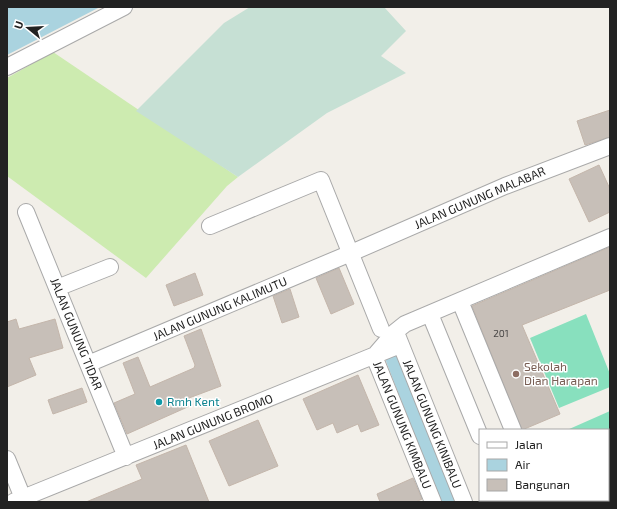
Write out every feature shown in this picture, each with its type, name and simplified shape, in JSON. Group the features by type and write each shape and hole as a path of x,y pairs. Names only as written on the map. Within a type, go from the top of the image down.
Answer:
{"street":[{"path":"7,67 124,7"},
{"name":"JALAN GUNUNG MALABAR","path":"351,254 505,186 610,146"},
{"name":"JALAN GUNUNG KINIBALU","path":"210,226 321,180 351,254 392,335 464,502"},
{"name":"JALAN GUNUNG TIDAR","path":"26,212 126,457"},
{"name":"JALAN GUNUNG KIMBALU","path":"433,502 374,356 392,335 405,324 610,237"},
{"name":"JALAN GUNUNG KALIMUTU","path":"88,364 351,254"},
{"path":"57,288 110,267"},
{"path":"460,301 513,429"},
{"path":"430,314 479,434"},
{"name":"JALAN GUNUNG BROMO","path":"18,500 374,356"},
{"path":"7,459 18,500"}],"green space":[{"path":"250,7 384,7 406,31 381,56 406,73 327,113 238,177 136,111 224,23"},
{"path":"53,52 238,177 227,186 146,278 7,176 7,78"},
{"path":"586,314 610,374 610,387 559,408 530,338"},
{"path":"610,411 610,502 551,502 609,501 609,429 569,429"}],"water":[{"path":"7,7 100,7 7,55"}],"building":[{"path":"610,110 610,137 585,145 577,121"},
{"path":"599,165 610,189 610,212 589,222 569,179"},
{"path":"610,247 610,290 522,325 560,414 522,429 472,306"},
{"path":"339,268 354,304 331,314 316,278"},
{"path":"195,273 203,295 174,306 166,285"},
{"path":"290,289 299,317 282,323 273,296"},
{"path":"16,319 19,329 55,319 63,348 29,358 36,375 7,387 7,322"},
{"path":"201,329 221,386 189,398 192,405 127,434 114,403 135,394 123,363 138,357 150,387 194,368 195,365 184,336"},
{"path":"358,375 379,425 361,432 358,424 337,433 333,423 317,430 303,399"},
{"path":"82,388 87,402 53,414 48,400"},
{"path":"258,420 278,466 229,486 209,441"},
{"path":"186,445 209,502 86,502 142,479 136,465"},
{"path":"413,478 422,499 416,502 380,502 377,494"}],"waterway":[{"path":"393,360 448,502"}],"place":[{"name":"Sekolah Dian Harapan","path":"516,374"},
{"name":"Rmh Kent","path":"159,402"}]}
